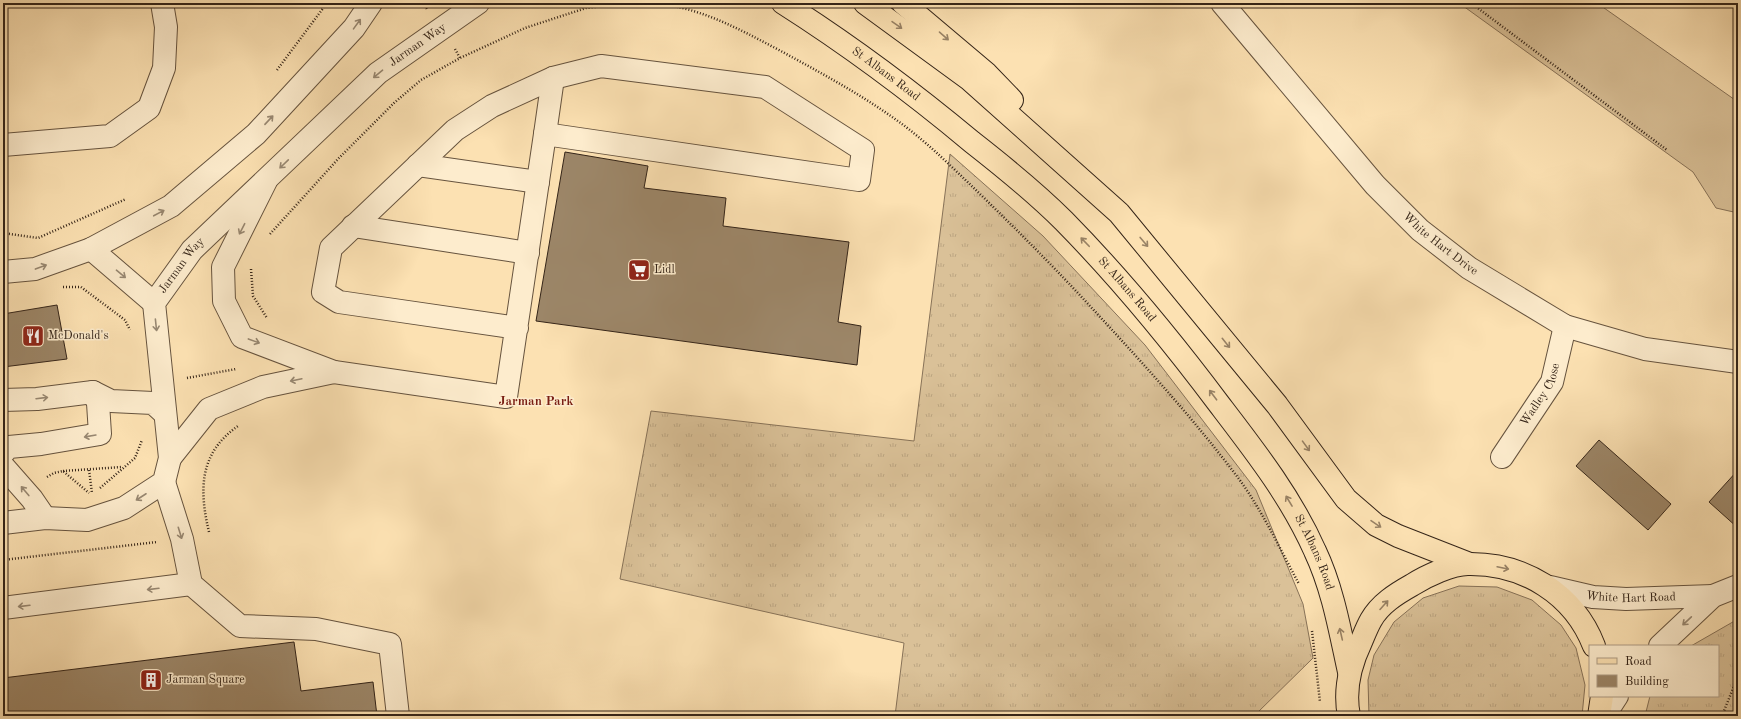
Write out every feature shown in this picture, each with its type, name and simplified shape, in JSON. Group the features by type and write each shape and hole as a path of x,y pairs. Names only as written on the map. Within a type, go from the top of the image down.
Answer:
{"main road":[{"name":"St Albans Road","path":"783,3 828,31 912,92 1021,181 1063,220 1098,256 1185,359 1272,474 1301,522 1316,552 1330,590 1349,672"},
{"path":"865,3 969,79 1119,213"},
{"path":"903,3 987,74 1119,213 1277,405 1346,499 1376,525 1398,536 1467,564 1502,567 1527,575 1550,587 1574,610 1589,631 1594,645"},
{"path":"1349,716 1349,672 1371,619 1392,596 1429,574 1467,564"},
{"path":"1599,716 1602,697"}],"street":[{"path":"3,145 110,136 149,108 164,68 166,26 162,3"},
{"path":"3,272 35,269 91,249 171,206 256,134 354,28 371,3"},
{"name":"Jarman Way","path":"164,482 170,458 154,303 192,250 378,73 478,3"},
{"name":"White Hart Drive","path":"1222,3 1375,185 1420,230 1469,268 1565,326 1645,349 1738,362"},
{"path":"517,328 340,302 324,292 331,248 455,130 492,106 553,78 602,66 765,87 863,150 859,180 545,134"},
{"path":"266,181 223,266 224,301 242,337 334,372 506,397 553,78"},
{"path":"418,165 538,182"},
{"path":"353,226 528,253"},
{"path":"91,249 154,303"},
{"name":"Wadley Close","path":"1502,457 1552,382 1565,326"},
{"path":"170,458 208,409 263,387 334,372"},
{"path":"3,453 9,446 41,444 100,434 98,403 93,392"},
{"path":"3,400 37,399 93,392 111,402 153,403 165,414"},
{"path":"3,466 32,499 46,518"},
{"path":"3,523 46,518 87,520 124,508 164,482 182,539 191,584 240,626 316,630 390,644 398,716"},
{"path":"3,608 191,584"},
{"name":"White Hart Road","path":"1550,587 1594,597 1626,599 1713,596 1738,586"},
{"name":"White Hart Road","path":"1661,645 1713,596"},
{"path":"1604,716 1616,697"}],"path":[{"path":"274,75 288,59 327,3"},
{"path":"650,3 667,4 699,11 743,31 825,74 862,96 908,129 954,169 1036,248 1166,389 1239,480 1262,515 1302,591"},
{"path":"1470,3 1667,150"},
{"path":"3,233 38,238 133,196"},
{"path":"59,288 81,287 125,320 130,332"},
{"path":"162,380 185,378 243,367"},
{"path":"63,471 122,467"},
{"path":"89,470 92,495"},
{"path":"3,560 182,539 209,534"},
{"path":"1311,624 1321,709"},
{"path":"1722,716 1738,676"}],"green space":[{"path":"1459,3 1597,3 1738,102 1738,213 1716,208 1693,172"},
{"path":"950,154 1043,236 1145,345 1256,490 1303,604 1313,658 1254,716 895,716 904,643 620,579 651,411 914,441"},
{"path":"1459,586 1497,587 1532,600 1561,625 1576,648 1585,685 1582,716 1369,716 1368,680 1374,655 1394,622 1423,598"},
{"path":"1738,619 1738,716 1645,716 1650,697 1719,697 1719,645 1693,645"}],"building":[{"path":"565,152 648,166 644,188 726,198 723,226 849,242 838,322 861,326 857,365 536,321"},
{"name":"McDonald's","path":"57,305 67,359 3,367 3,314"},
{"path":"1599,440 1671,504 1648,530 1576,466"},
{"path":"1738,470 1738,528 1709,502"},
{"name":"Jarman Square","path":"294,642 301,691 373,682 377,716 3,716 3,678"}],"place":[{"name":"Lidl","path":"639,270"},
{"name":"McDonald's","path":"33,336"},
{"name":"Jarman Square","path":"151,680"}],"district":[{"name":"Jarman Park","path":"536,401"}]}
